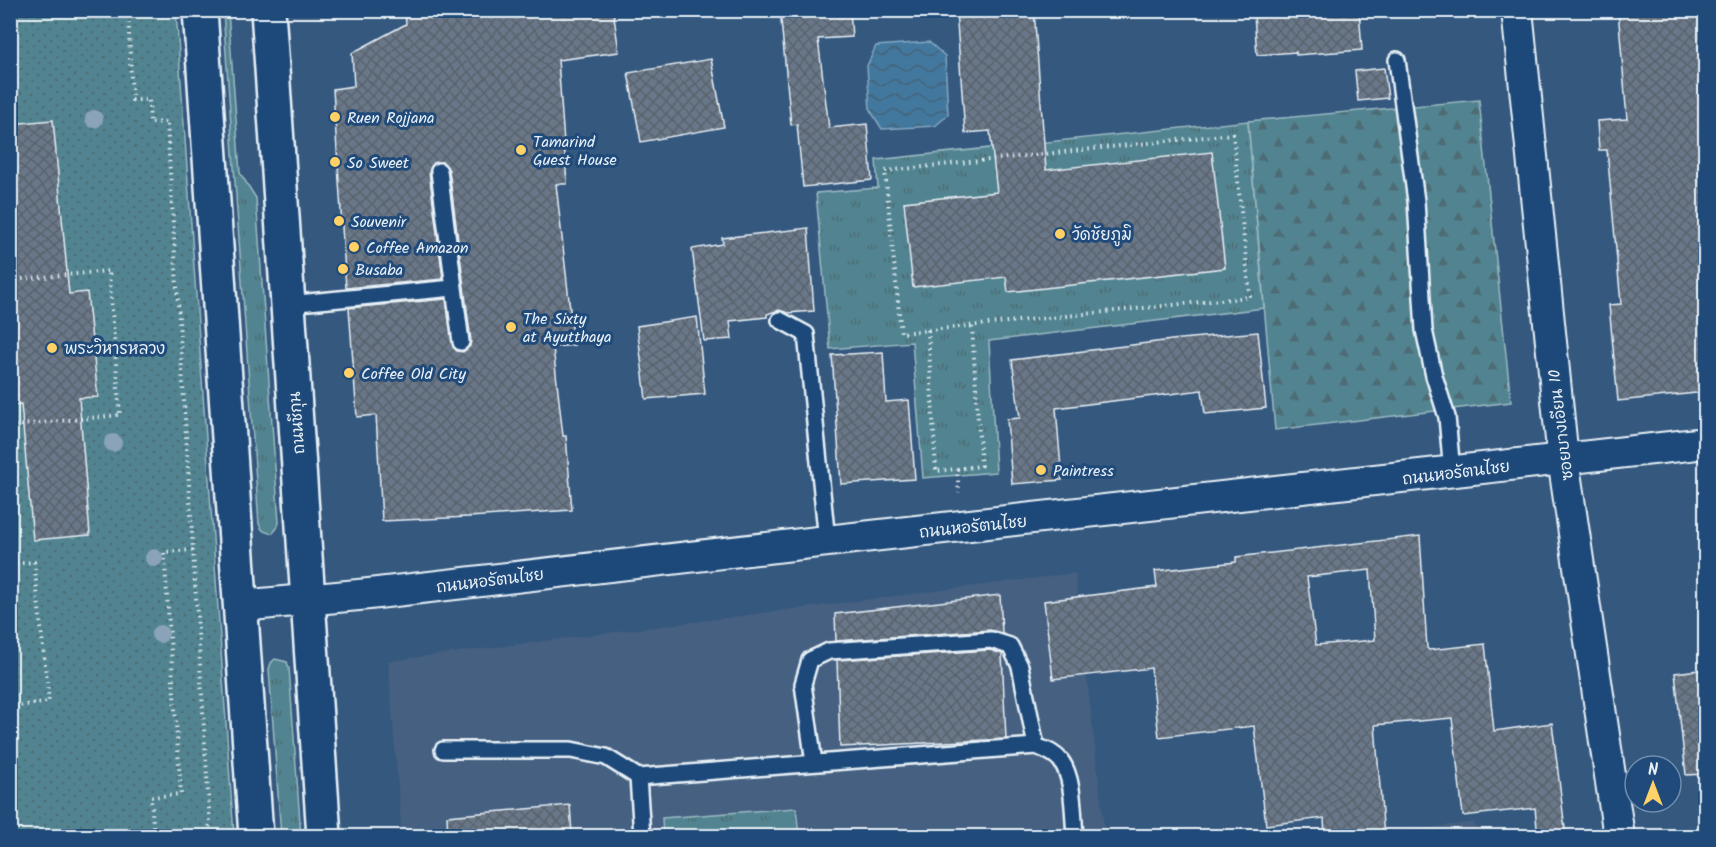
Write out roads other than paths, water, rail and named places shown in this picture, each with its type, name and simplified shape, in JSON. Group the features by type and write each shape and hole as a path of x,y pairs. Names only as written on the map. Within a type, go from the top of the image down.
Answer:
{"main road":[{"path":"200,10 256,837"},
{"name":"ถนนชีกุน","path":"268,10 324,837"}],"street":[{"name":"ซอยบางเอียน 10","path":"1517,10 1563,459 1619,837"},
{"name":"ถนนหอรัตนไชย","path":"241,606 1706,443"}],"lane":[{"path":"1397,60 1416,201 1424,330 1434,376 1447,417 1452,472"},
{"path":"439,171 461,342"},
{"path":"288,304 453,288"},
{"path":"780,320 806,334 827,541"},
{"path":"814,763 803,684 810,660 829,651 991,640 1010,646 1020,666 1036,746"},
{"path":"443,750 571,750 606,758 638,777 1036,746 1052,753 1062,762 1070,787 1075,837"},
{"path":"638,777 642,837"}],"water":[{"path":"929,42 945,56 948,115 935,126 882,129 870,110 867,66 876,46"}],"place":[{"name":"Ruen Rojjana","path":"335,117"},
{"name":"Tamarind Guest House","path":"521,150"},
{"name":"So Sweet","path":"335,162"},
{"name":"Souvenir","path":"339,221"},
{"name":"วัดชัยภูมิ","path":"1060,234"},
{"name":"Coffee Amazon","path":"354,247"},
{"name":"Busaba","path":"343,269"},
{"name":"The Sixty at Ayutthaya","path":"511,327"},
{"name":"พระวิหารหลวง","path":"52,348"},
{"name":"Coffee Old City","path":"349,373"},
{"name":"Paintress","path":"1041,470"}]}
